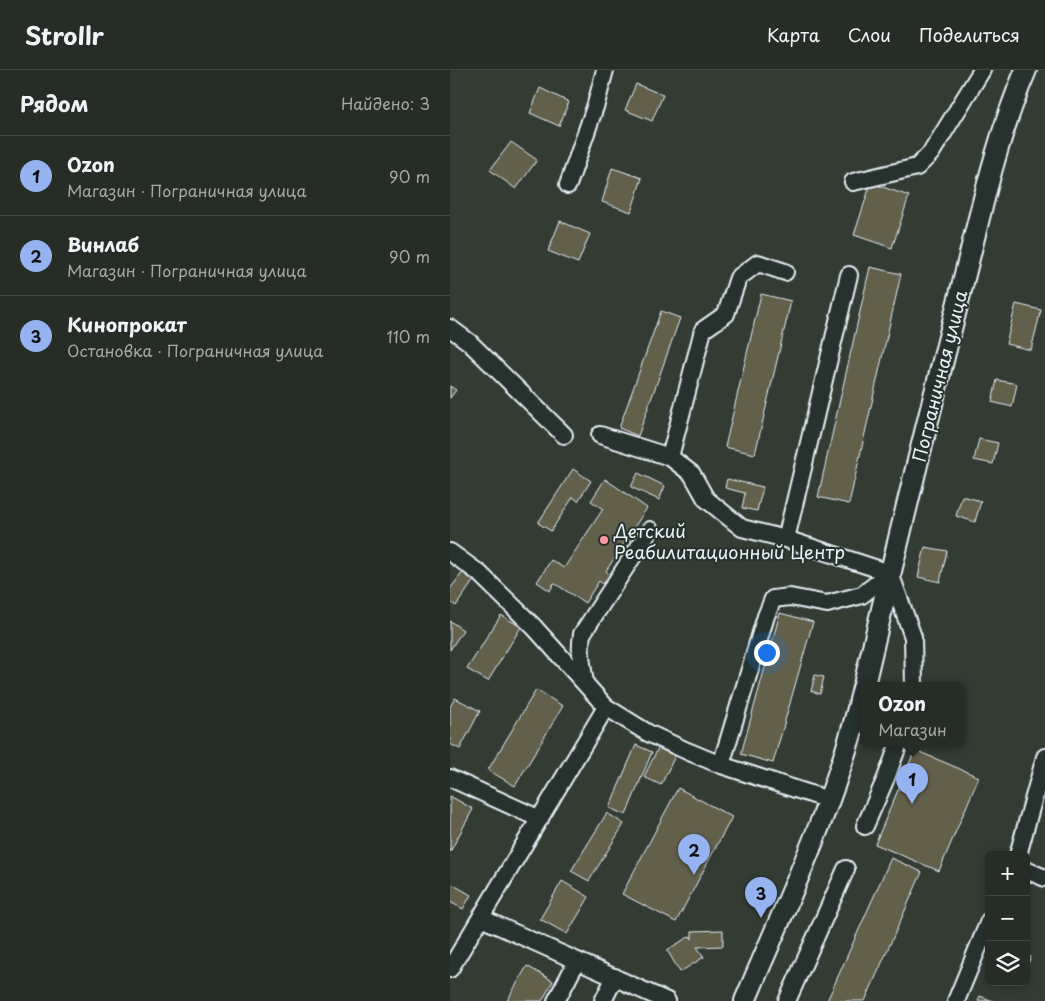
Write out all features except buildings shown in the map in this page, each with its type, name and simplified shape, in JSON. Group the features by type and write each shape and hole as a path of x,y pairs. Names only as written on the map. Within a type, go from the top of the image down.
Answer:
{"main road":[{"name":"Пограничная улица","path":"865,682 890,573 987,189 1003,133 1026,70"},
{"name":"Пограничная улица","path":"744,1001 829,800 860,701"}],"street":[{"path":"568,185 596,104 605,70"},
{"path":"853,182 917,167 931,153 982,70"},
{"path":"670,457 703,330 726,314 738,278 758,263 784,272"},
{"path":"786,539 849,274"},
{"path":"450,328 469,342 564,435"},
{"path":"600,435 670,457 692,474 706,499 742,528 786,539 890,573"},
{"path":"586,684 581,662 580,645 582,634 650,530"},
{"path":"451,556 479,573 534,627 606,706 648,733 721,765 829,800"},
{"path":"890,573 913,637 914,682"},
{"path":"721,765 766,616 773,599 790,597 827,604 862,595 890,573"},
{"path":"450,969 606,706"},
{"path":"865,826 886,778 897,747"},
{"path":"1019,851 1045,757"},
{"path":"450,778 540,819"},
{"path":"788,1001 846,869"},
{"path":"1030,872 1045,878"},
{"path":"481,918 667,1001"},
{"path":"956,1001 985,931"},
{"path":"556,1001 577,961"},
{"path":"603,1001 615,978"}],"place":[{"name":"Детский Реабилитационный Центр","path":"604,540"},
{"name":"Ozon","path":"912,804"},
{"name":"Винлаб","path":"694,875"},
{"name":"Кинопрокат","path":"761,918"}]}
